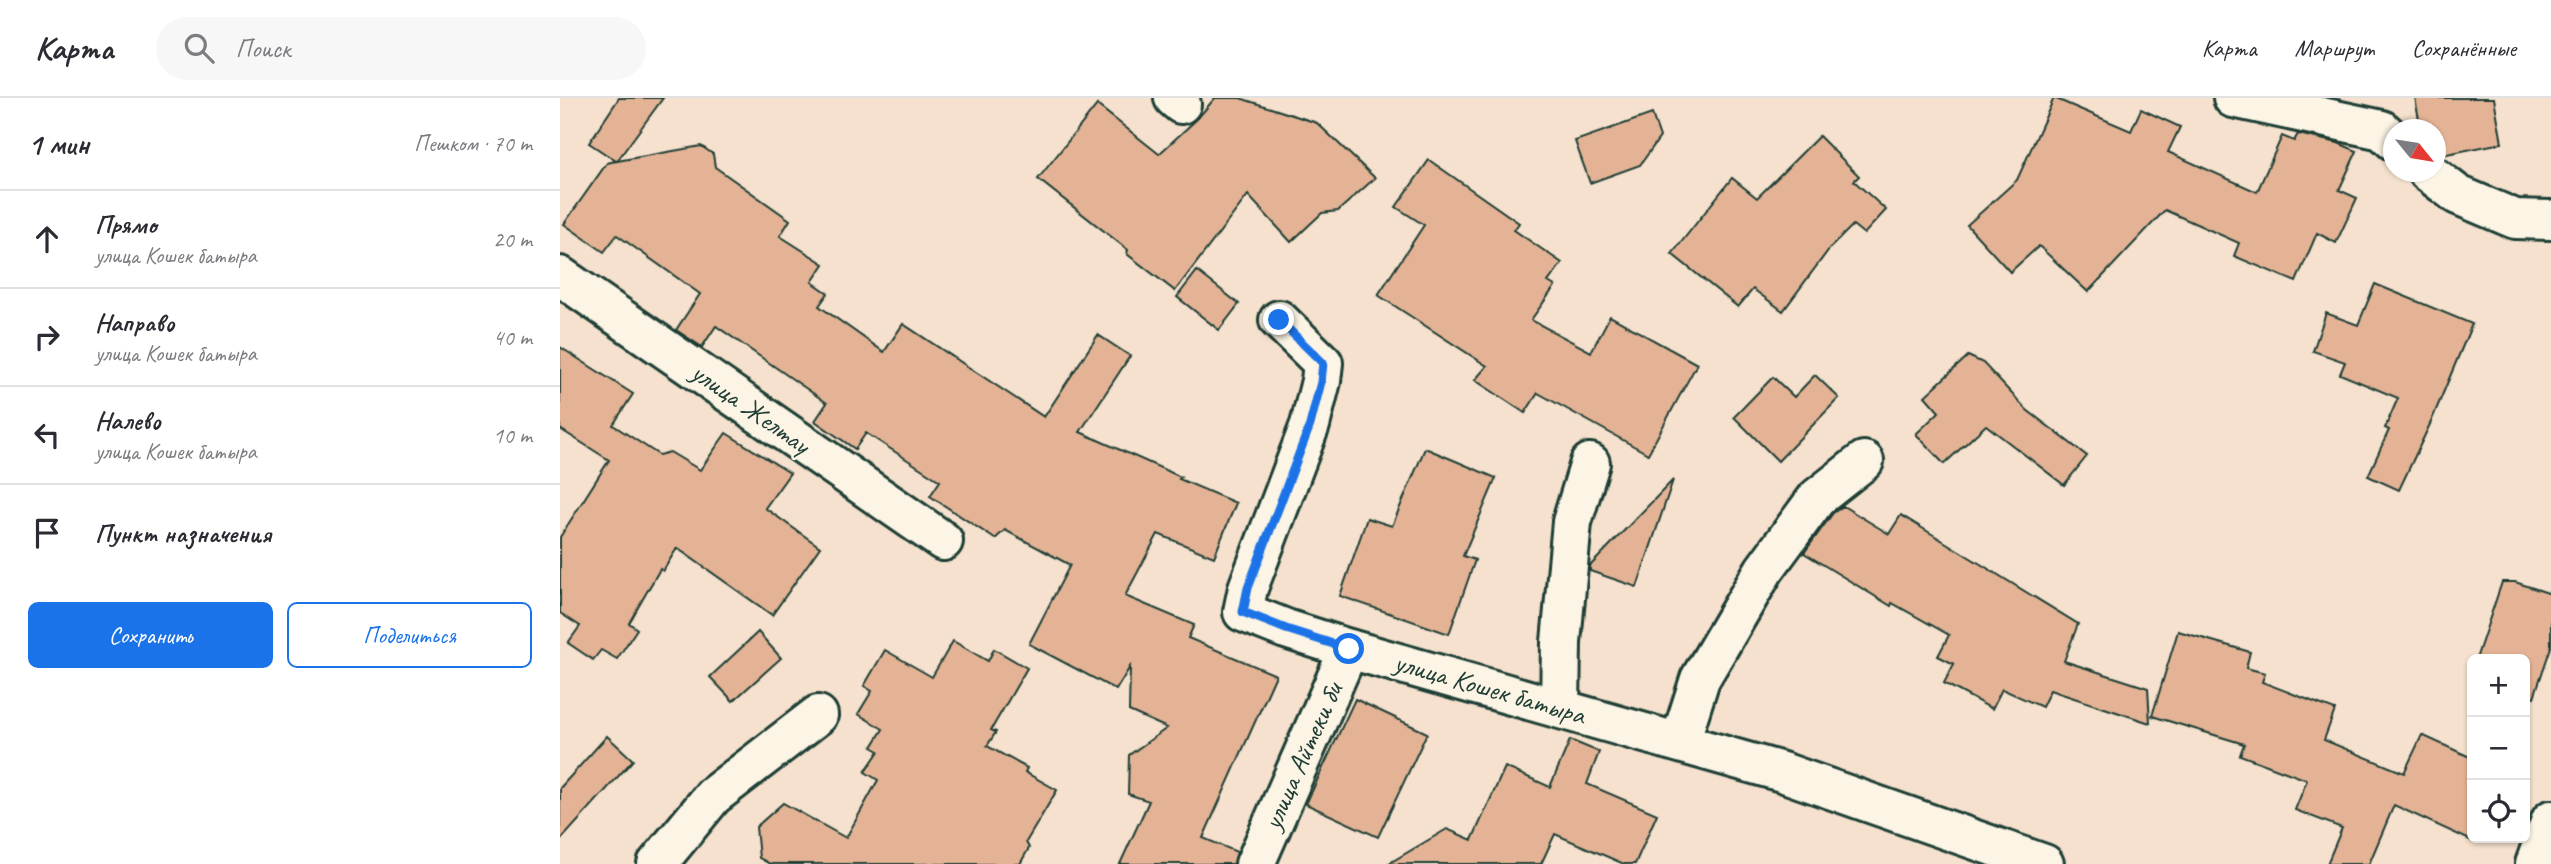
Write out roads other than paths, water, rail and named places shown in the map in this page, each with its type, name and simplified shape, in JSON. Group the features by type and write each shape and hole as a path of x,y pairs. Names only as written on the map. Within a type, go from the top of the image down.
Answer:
{"street":[{"path":"2233,98 2383,131"},
{"path":"2441,182 2458,195 2515,219 2551,220"},
{"name":"улица Желтау","path":"560,276 943,541"},
{"name":"улица Кошек батыра","path":"1279,320 1323,363 1321,382 1310,425 1248,588 1243,612 1349,649 1782,772 2044,864"},
{"path":"1680,742 1700,679 1764,570 1817,498 1864,461"},
{"path":"1560,708 1561,642 1572,522 1590,463"},
{"name":"улица Айтеки би","path":"1255,864 1349,649"},
{"path":"666,862 713,796 818,715"},
{"path":"2535,864 2551,820"}]}
